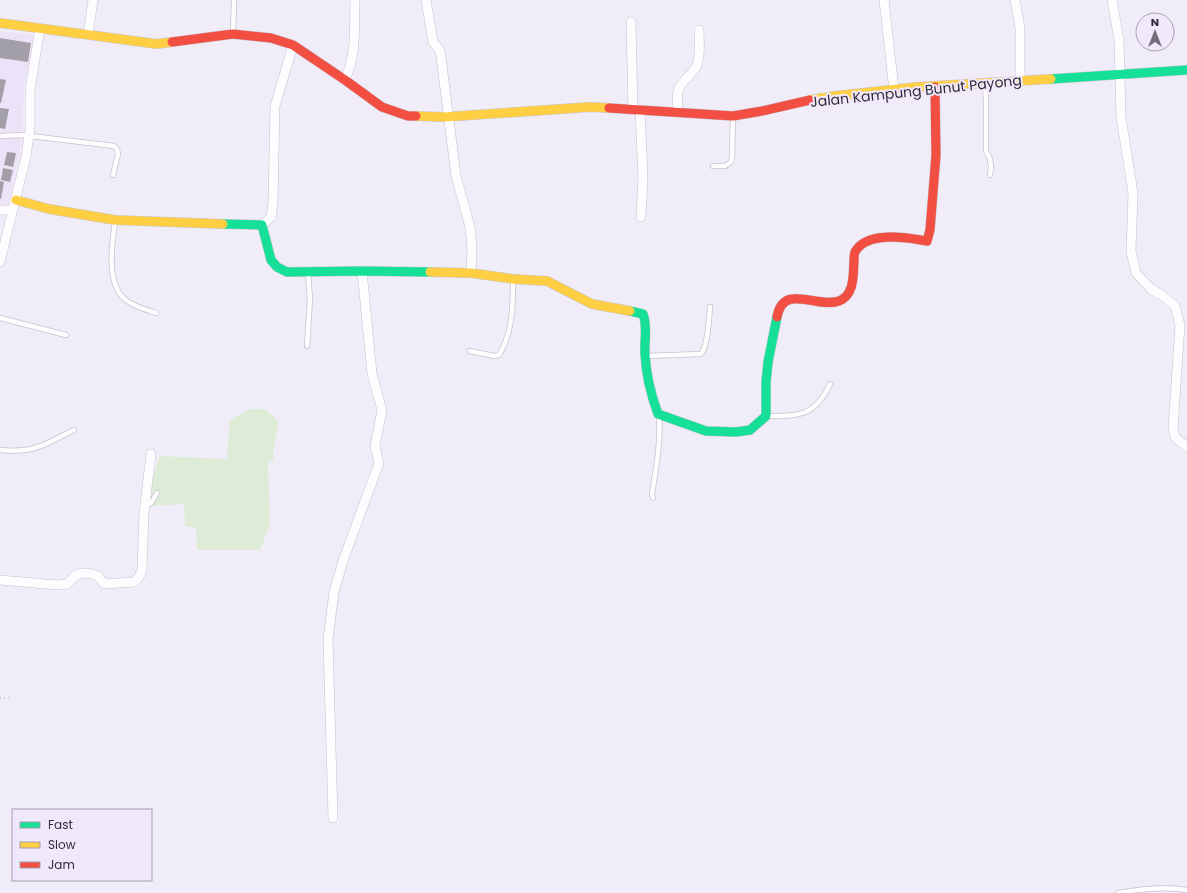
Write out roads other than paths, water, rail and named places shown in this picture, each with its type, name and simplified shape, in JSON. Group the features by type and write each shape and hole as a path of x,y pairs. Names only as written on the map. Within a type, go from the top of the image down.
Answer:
{"street":[{"path":"88,35 93,0"},
{"path":"345,80 351,67 354,52 356,0"},
{"path":"426,0 433,42 441,56 456,176 470,227 472,248 471,273"},
{"path":"884,0 894,90"},
{"path":"1015,0 1020,28 1020,80"},
{"path":"1112,0 1119,40 1121,116 1133,193 1131,251 1136,273 1151,289 1163,296 1175,306 1180,325 1172,428 1175,437 1187,447"},
{"path":"631,22 643,177 641,217"},
{"name":"Jalan Kampung Bunut Payong","path":"0,23 157,44 233,34 271,38 293,45 382,107 408,116 449,117 590,107 733,116 750,115 810,100 894,90 1020,80 1187,70"},
{"path":"0,262 26,157 29,136 30,90 40,28"},
{"path":"678,113 678,94 680,87 698,63 699,30"},
{"path":"16,200 49,209 115,220 262,225 270,217 272,203 275,106 293,45"},
{"path":"262,225 270,260 277,267 287,272 362,271 471,273 514,279 547,281 592,304 642,314 646,321 645,356 654,404 658,414 706,431 728,432 750,430 766,416 766,382 768,362 778,310 783,303 789,299 800,298 825,302 839,301 848,295 852,286 855,252 863,243 874,238 904,237 927,241 930,230 936,155 935,87"},
{"path":"0,210 13,210"},
{"path":"333,818 328,639 334,592 343,560 379,464 375,446 382,410 372,374 362,271"},
{"path":"0,580 57,585 67,584 75,576 82,573 98,576 104,584 134,582 139,577 142,570 145,505 151,454"}],"lane":[{"path":"233,34 234,0"},
{"path":"985,83 986,151 990,159 990,175"},
{"path":"714,166 725,166 731,162 733,116"},
{"path":"0,136 22,135 114,146 117,149 118,154 114,175"},
{"path":"115,220 112,264 117,290 126,300 139,308 156,313"},
{"path":"307,346 310,299 308,272"},
{"path":"470,351 494,356 499,354 505,345 513,314 514,279"},
{"path":"645,356 701,354 705,345 710,307"},
{"path":"0,318 66,335"},
{"path":"766,416 789,416 803,414 814,408 824,396 830,384"},
{"path":"653,498 652,494 659,454 660,433 658,414"},
{"path":"0,450 27,450 74,430"},
{"path":"145,505 152,502 157,493"},
{"path":"1118,893 1140,890 1187,890"}]}
